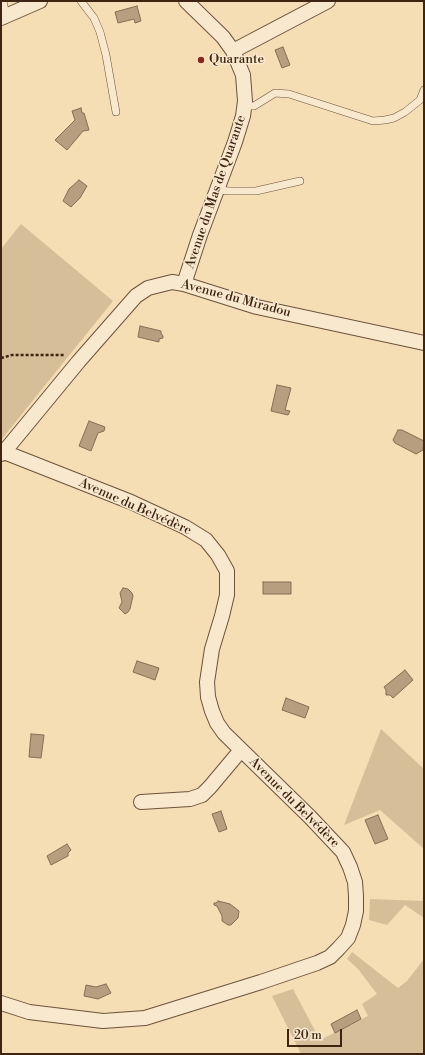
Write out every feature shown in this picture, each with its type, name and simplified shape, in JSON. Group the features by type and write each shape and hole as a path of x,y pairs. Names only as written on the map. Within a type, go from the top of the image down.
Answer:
{"street":[{"path":"4,17 40,1"},
{"name":"Avenue du Mas de Quarante","path":"184,284 200,234 235,142 245,106 243,75 233,51 219,32 186,1"},
{"path":"233,51 328,1"},
{"name":"Avenue du Miradou","path":"3,453 79,361 136,296 148,288 172,282 184,284 257,307 424,343"},
{"name":"Avenue du Belvédère","path":"1,1003 30,1012 103,1021 145,1018 318,963 330,957 348,938 356,911 355,882 343,852 310,817 224,733 216,723 208,697 207,682 212,649 227,595 227,571 218,555 206,540 185,527 131,502 3,453"},
{"path":"141,802 190,799 202,795 241,750"}],"lane":[{"path":"3,1 4,17"},
{"path":"81,1 94,18 100,32 106,55 116,112"},
{"path":"245,106 254,106 275,93 289,94 373,121 385,120 394,118 405,112 420,100 424,90"},
{"path":"218,190 256,191 300,181"}],"path":[{"path":"1,358 12,356 70,354 79,361"}],"shaded area":[{"path":"137,6 141,21 135,23 134,19 118,23 115,12"},
{"path":"283,47 290,65 282,68 275,50"},
{"path":"81,108 89,130 83,131 67,150 55,140 75,120 72,111"},
{"path":"79,180 87,186 80,198 71,207 63,201 69,189"},
{"path":"21,224 113,301 1,440 1,249"},
{"path":"140,326 161,331 163,338 159,339 159,342 138,337"},
{"path":"277,385 291,388 285,410 290,411 288,415 271,411"},
{"path":"89,421 105,427 104,431 98,433 91,451 79,446"},
{"path":"398,430 402,430 424,441 423,450 416,454 395,443 393,440"},
{"path":"263,582 291,582 291,594 263,594"},
{"path":"123,588 128,589 133,596 130,609 125,614 119,608 122,602 120,593"},
{"path":"137,661 159,668 155,680 133,672"},
{"path":"405,670 413,680 393,698 390,695 386,695 386,690 384,687"},
{"path":"286,698 309,707 305,718 282,710"},
{"path":"381,729 424,769 424,849 380,810 344,825"},
{"path":"31,734 44,735 41,758 29,757"},
{"path":"221,811 227,829 219,832 212,814"},
{"path":"378,815 388,839 375,844 365,820"},
{"path":"67,844 71,850 68,853 68,856 51,865 47,856"},
{"path":"370,899 424,901 424,918 405,905 387,925 369,920"},
{"path":"218,901 230,904 239,911 238,918 231,925 228,925 222,921 222,916 217,906 214,905 214,903"},
{"path":"352,952 398,988 407,981 424,959 424,1054 301,1054 272,996 293,989 320,1040 368,1016 362,1004 377,994 358,969 347,959"},
{"path":"106,984 111,993 98,999 84,996 86,985 96,987"},
{"path":"357,1010 361,1019 335,1033 331,1024"}],"place":[{"name":"Quarante","path":"201,60"}]}
